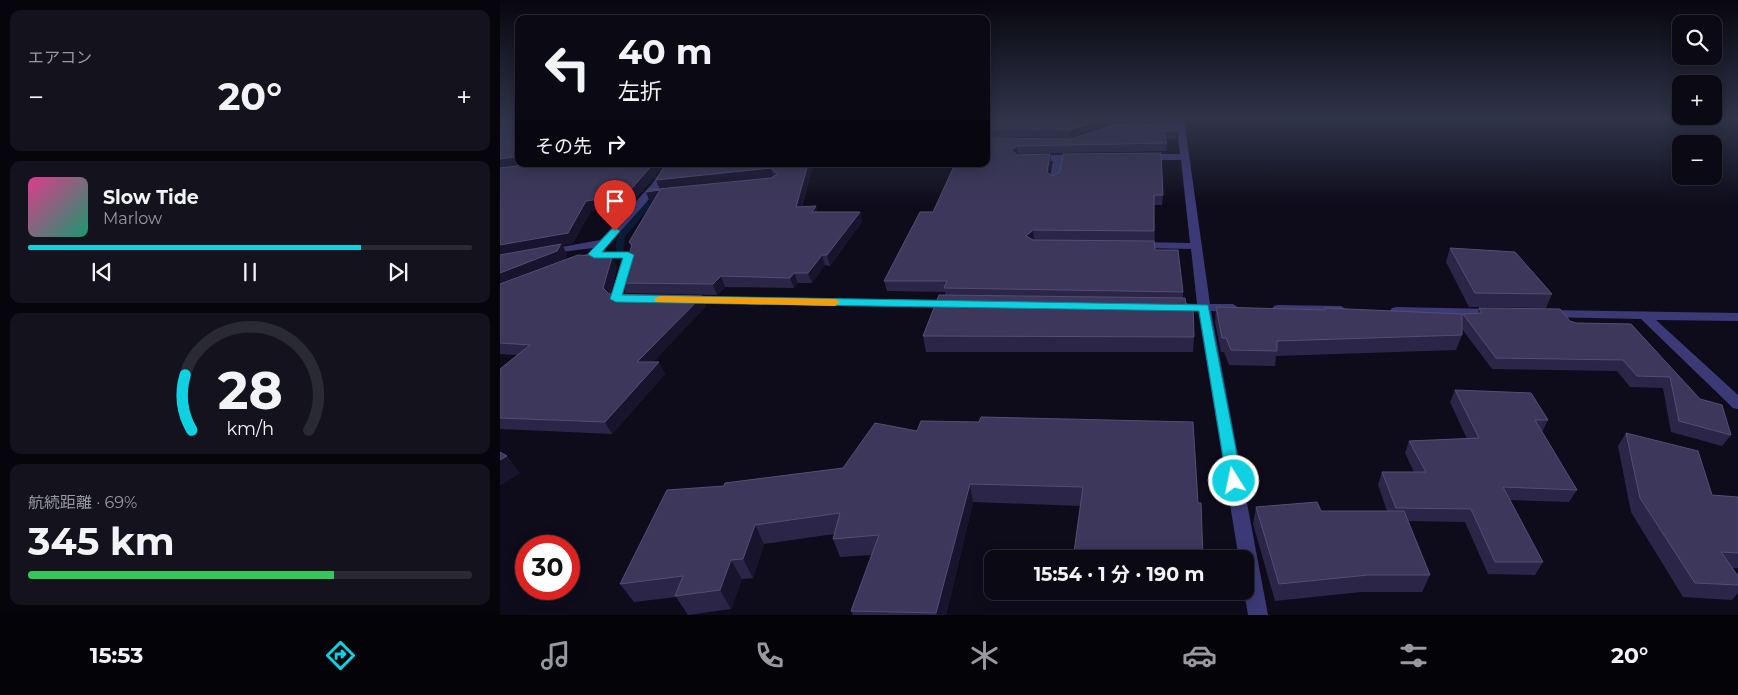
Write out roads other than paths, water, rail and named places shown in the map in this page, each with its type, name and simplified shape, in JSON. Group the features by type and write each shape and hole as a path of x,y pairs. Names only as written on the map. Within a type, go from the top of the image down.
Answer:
{"street":[{"path":"1182,148 1204,308 1258,615"},
{"path":"1136,157 1184,157"},
{"path":"1054,181 1058,158"},
{"path":"1028,159 1087,158"},
{"path":"594,254 648,195 668,167"},
{"path":"648,195 665,193"},
{"path":"538,254 604,243"},
{"path":"1128,245 1196,246"},
{"path":"566,265 594,254 628,255 616,299 645,299"},
{"path":"674,300 967,304"},
{"path":"1165,307 1243,308"},
{"path":"1263,309 1351,311"},
{"path":"1381,311 1508,314"},
{"path":"1538,314 1738,318"},
{"path":"1645,316 1738,404"}],"waterway":[{"path":"620,250 621,237 648,204"}]}
